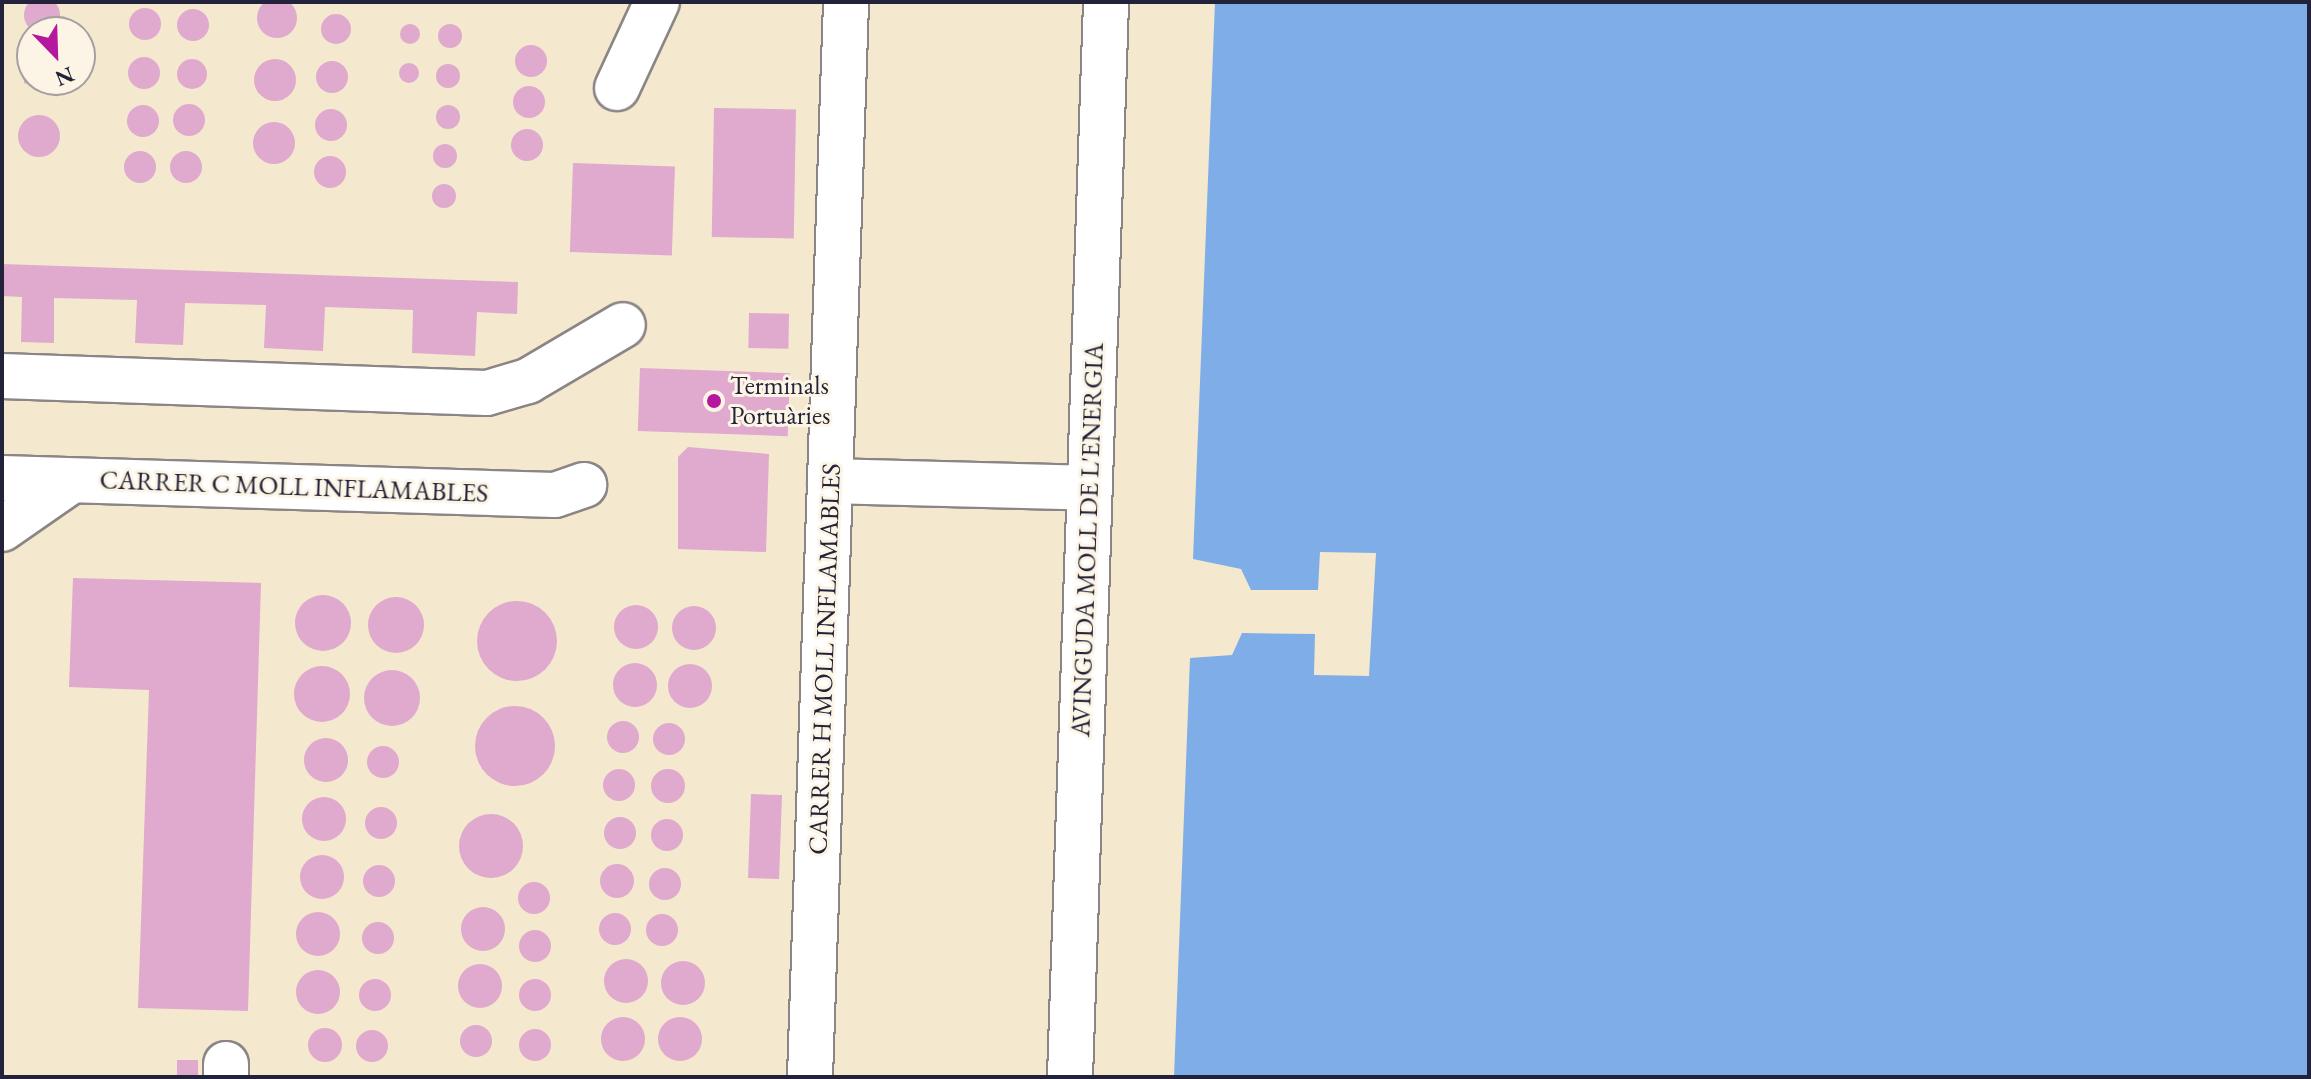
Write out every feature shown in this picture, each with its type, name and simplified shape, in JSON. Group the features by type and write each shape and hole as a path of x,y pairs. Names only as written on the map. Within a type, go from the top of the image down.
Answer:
{"street":[{"path":"617,88 657,2"},
{"name":"CARRER H MOLL INFLAMABLES","path":"810,1077 846,2"},
{"name":"AVINGUDA MOLL DE L'ENERGIA","path":"1070,1077 1106,2"},
{"path":"2,376 487,393 528,381 623,325"},
{"name":"CARRER C MOLL INFLAMABLES","path":"2,478 573,495"},
{"path":"2,529 71,481"},
{"path":"830,481 1090,488"}],"water":[{"path":"1215,2 2309,2 2309,1077 1174,1077 1190,658 1232,655 1242,633 1315,634 1314,675 1369,676 1376,553 1320,552 1318,590 1251,590 1241,569 1193,559"}],"building":[{"path":"42,-3 55,2 60,16 24,15 29,2"},
{"path":"277,-2 291,4 297,18 291,32 277,38 263,32 257,18 263,4"},
{"path":"145,8 156,13 161,24 156,35 145,40 134,35 129,24 134,13"},
{"path":"193,9 204,14 209,25 204,36 193,41 182,36 177,25 182,14"},
{"path":"336,14 347,18 351,29 347,40 336,44 325,40 321,29 325,18"},
{"path":"410,24 417,27 420,34 417,41 410,44 403,41 400,34 403,27"},
{"path":"450,24 459,27 462,36 459,45 450,48 441,45 438,36 441,27"},
{"path":"531,45 542,50 547,61 542,72 531,77 520,72 515,61 520,50"},
{"path":"144,57 155,62 160,73 155,84 144,89 133,84 128,73 133,62"},
{"path":"192,59 203,63 207,74 203,85 192,89 181,85 177,74 181,63"},
{"path":"275,59 290,65 296,80 290,95 275,101 260,95 254,80 260,65"},
{"path":"332,61 343,66 348,77 343,88 332,93 321,88 316,77 321,66"},
{"path":"409,63 416,66 419,73 416,80 409,83 402,80 399,73 402,66"},
{"path":"448,64 457,67 460,76 457,85 448,88 439,85 436,76 439,67"},
{"path":"529,86 540,91 545,102 540,113 529,118 518,113 513,102 518,91"},
{"path":"189,104 200,109 205,120 200,131 189,136 178,131 173,120 178,109"},
{"path":"143,105 154,110 159,121 154,132 143,137 132,132 127,121 132,110"},
{"path":"448,105 457,108 460,117 457,126 448,129 439,126 436,117 439,108"},
{"path":"714,108 796,109 794,238 712,237"},
{"path":"331,109 342,114 347,125 342,136 331,141 320,136 315,125 320,114"},
{"path":"39,115 54,121 60,136 54,151 39,157 24,151 18,136 24,121"},
{"path":"274,122 289,128 295,143 289,158 274,164 259,158 253,143 259,128"},
{"path":"527,129 538,134 543,145 538,156 527,161 516,156 511,145 516,134"},
{"path":"445,144 454,147 457,156 454,165 445,168 436,165 433,156 436,147"},
{"path":"140,151 151,156 156,167 151,178 140,183 129,178 124,167 129,156"},
{"path":"186,151 197,156 202,167 197,178 186,183 175,178 170,167 175,156"},
{"path":"330,156 341,161 346,172 341,183 330,188 319,183 314,172 319,161"},
{"path":"573,163 675,167 672,256 570,252"},
{"path":"444,184 453,187 456,196 453,205 444,208 435,205 432,196 435,187"},
{"path":"2,264 518,282 517,314 477,312 475,356 412,353 413,310 325,307 323,351 264,348 266,305 185,303 183,345 135,343 137,300 54,298 54,343 21,342 22,297 2,296"},
{"path":"749,313 789,314 788,349 748,348"},
{"name":"Terminals Portuàries","path":"640,368 790,373 788,436 638,431"},
{"path":"688,447 769,454 766,552 678,549 678,457"},
{"path":"73,578 261,583 248,1011 138,1008 149,690 69,687"},
{"path":"323,595 343,603 351,623 343,643 323,651 303,643 295,623 303,603"},
{"path":"396,597 416,605 424,625 416,645 396,653 376,645 368,625 376,605"},
{"path":"517,601 532,604 545,613 554,626 557,641 554,656 545,669 532,678 517,681 502,678 489,669 480,656 477,641 480,626 489,613 502,604"},
{"path":"636,605 652,611 658,627 652,643 636,649 620,643 614,627 620,611"},
{"path":"694,606 710,612 716,628 710,644 694,650 678,644 672,628 678,612"},
{"path":"635,663 651,669 657,685 651,701 635,707 619,701 613,685 619,669"},
{"path":"690,664 706,670 712,686 706,702 690,708 674,702 668,686 674,670"},
{"path":"322,666 342,674 350,694 342,714 322,722 302,714 294,694 302,674"},
{"path":"392,670 412,678 420,698 412,718 392,726 372,718 364,698 372,678"},
{"path":"515,706 530,709 543,718 552,731 555,746 552,761 543,774 530,783 515,786 500,783 487,774 478,761 475,746 478,731 487,718 500,709"},
{"path":"623,721 635,725 639,737 635,749 623,753 611,749 607,737 611,725"},
{"path":"669,723 681,727 685,739 681,751 669,755 657,751 653,739 657,727"},
{"path":"326,738 342,744 348,760 342,776 326,782 310,776 304,760 310,744"},
{"path":"383,746 395,750 399,762 395,774 383,778 371,774 367,762 371,750"},
{"path":"619,769 631,773 635,785 631,797 619,801 607,797 603,785 607,773"},
{"path":"668,769 680,774 685,786 680,798 668,803 656,798 651,786 656,774"},
{"path":"751,794 782,795 779,879 748,878"},
{"path":"324,797 340,803 346,819 340,835 324,841 308,835 302,819 308,803"},
{"path":"381,807 393,811 397,823 393,835 381,839 369,835 365,823 369,811"},
{"path":"485,814 497,814 514,823 521,834 521,858 514,869 497,878 485,878 473,873 464,864 459,852 459,840 464,828 473,819"},
{"path":"620,817 632,821 636,833 632,845 620,849 608,845 604,833 608,821"},
{"path":"667,819 679,823 683,835 679,847 667,851 655,847 651,835 655,823"},
{"path":"322,855 338,861 344,877 338,893 322,899 306,893 300,877 306,861"},
{"path":"617,864 629,869 634,881 629,893 617,898 605,893 600,881 605,869"},
{"path":"379,865 391,869 395,881 391,893 379,897 367,893 363,881 367,869"},
{"path":"665,868 677,872 681,884 677,896 665,900 653,896 649,884 653,872"},
{"path":"534,882 546,886 550,898 546,910 534,914 522,910 518,898 522,886"},
{"path":"483,907 498,914 505,929 498,944 483,951 468,944 461,929 468,914"},
{"path":"318,912 334,918 340,934 334,950 318,956 302,950 296,934 302,918"},
{"path":"615,913 627,917 631,929 627,941 615,945 603,941 599,929 603,917"},
{"path":"662,914 674,918 678,930 674,942 662,946 650,942 646,930 650,918"},
{"path":"378,922 390,926 394,938 390,950 378,954 366,950 362,938 366,926"},
{"path":"535,930 547,934 551,946 547,958 535,962 523,958 519,946 523,934"},
{"path":"626,959 642,965 648,981 642,997 626,1003 610,997 604,981 610,965"},
{"path":"683,961 699,967 705,983 699,999 683,1005 667,999 661,983 667,967"},
{"path":"480,964 496,970 502,986 496,1002 480,1008 464,1002 458,986 464,970"},
{"path":"318,970 334,976 340,992 334,1008 318,1014 302,1008 296,992 302,976"},
{"path":"375,979 387,983 391,995 387,1007 375,1011 363,1007 359,995 363,983"},
{"path":"535,979 547,983 551,995 547,1007 535,1011 523,1007 519,995 523,983"},
{"path":"623,1017 639,1023 645,1039 639,1055 623,1061 607,1055 601,1039 607,1023"},
{"path":"680,1017 695,1024 702,1039 695,1054 680,1061 665,1054 658,1039 665,1024"},
{"path":"476,1025 488,1029 492,1041 488,1053 476,1057 464,1053 460,1041 464,1029"},
{"path":"325,1028 337,1033 342,1045 337,1057 325,1062 313,1057 308,1045 313,1033"},
{"path":"535,1029 547,1033 551,1045 547,1057 535,1061 523,1057 519,1045 523,1033"},
{"path":"372,1030 384,1034 388,1046 384,1058 372,1062 360,1058 356,1046 360,1034"},
{"path":"177,1060 198,1060 198,1077 177,1077"}],"place":[{"name":"Terminals Portuàries","path":"714,401"}]}
